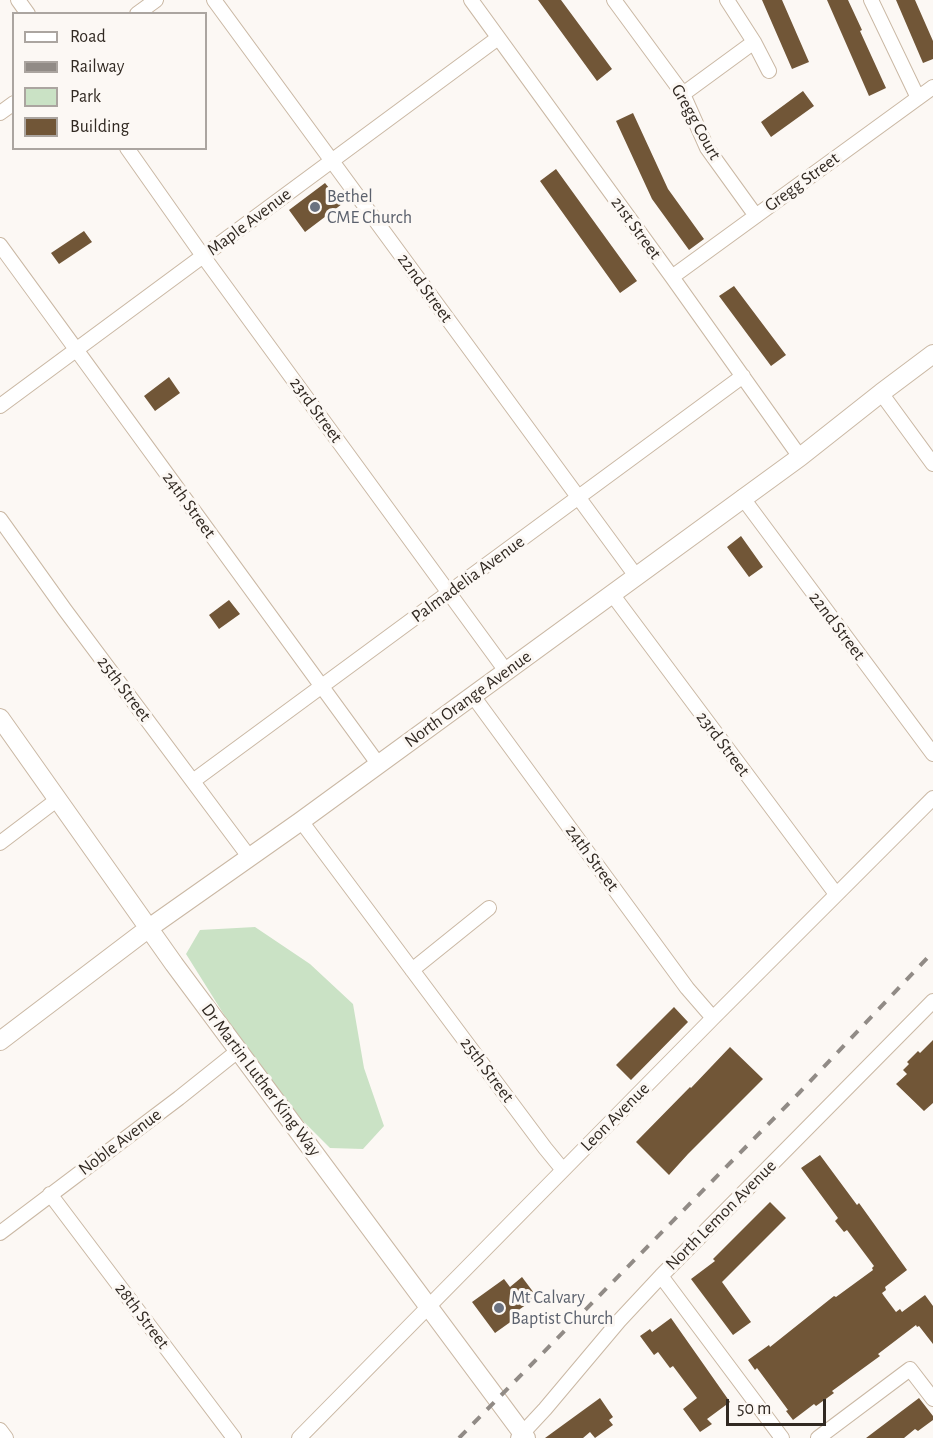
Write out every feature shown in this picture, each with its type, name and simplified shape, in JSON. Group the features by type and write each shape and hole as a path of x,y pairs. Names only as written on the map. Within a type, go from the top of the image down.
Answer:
{"street":[{"path":"140,12 156,0"},
{"name":"22nd Street","path":"214,0 636,576"},
{"name":"21st Street","path":"471,0 800,457"},
{"name":"Gregg Court","path":"614,0 683,94 707,148 756,216"},
{"path":"727,0 769,70"},
{"path":"871,0 918,98"},
{"name":"Maple Avenue","path":"0,406 498,38"},
{"path":"683,94 754,42"},
{"name":"Gregg Street","path":"672,277 933,87"},
{"name":"23rd Street","path":"128,150 203,256 506,671"},
{"name":"24th Street","path":"0,245 379,765"},
{"name":"North Orange Avenue","path":"0,1041 150,928 302,821 742,497 800,457 933,354"},
{"name":"Palmadelia Avenue","path":"193,781 743,376"},
{"path":"881,393 933,464"},
{"name":"22nd Street","path":"742,497 933,754"},
{"name":"25th Street","path":"0,519 250,858"},
{"name":"23rd Street","path":"612,594 836,894"},
{"name":"24th Street","path":"473,696 687,988 713,1018"},
{"name":"Dr Martin Luther King Way","path":"0,718 174,964 429,1306 522,1436"},
{"name":"Leon Avenue","path":"298,1438 933,798"},
{"path":"0,843 58,799"},
{"name":"25th Street","path":"302,821 563,1170"},
{"path":"412,970 489,908"},
{"name":"North Lemon Avenue","path":"522,1436 619,1321 661,1276 933,1001"},
{"name":"Noble Avenue","path":"0,1233 239,1050"},
{"name":"28th Street","path":"50,1194 234,1438"},
{"path":"661,1276 782,1438"},
{"path":"818,1438 910,1369 933,1399"},
{"path":"0,1430 6,1438"}],"green space":[{"path":"255,927 310,964 353,1004 364,1068 384,1126 363,1149 330,1148 298,1116 233,1029 186,954 200,930"}],"building":[{"path":"538,0 561,0 612,69 597,81"},
{"path":"762,0 782,0 809,62 792,69"},
{"path":"827,0 848,0 886,88 869,96"},
{"path":"896,0 915,0 933,41 933,59 923,63"},
{"path":"803,91 814,106 771,137 761,122"},
{"path":"633,113 668,189 704,239 689,250 652,199 616,121"},
{"path":"556,169 637,281 620,293 540,181"},
{"name":"Bethel CME Church","path":"325,183 342,204 305,232 289,210"},
{"path":"84,231 92,242 59,264 51,253"},
{"path":"734,286 786,355 771,366 719,296"},
{"path":"169,377 180,393 155,411 144,396"},
{"path":"741,536 763,567 749,577 727,547"},
{"path":"229,600 240,614 219,629 209,615"},
{"path":"674,1007 688,1022 631,1080 616,1065"},
{"path":"933,1040 933,1103 924,1111 896,1084 907,1074 903,1070 909,1064 907,1062"},
{"path":"730,1047 763,1079 669,1175 636,1142"},
{"path":"820,1155 857,1205 859,1203 907,1270 885,1287 886,1290 882,1293 884,1296 896,1312 900,1309 902,1312 925,1295 933,1306 933,1344 916,1325 878,1354 880,1356 832,1391 834,1393 816,1406 814,1404 793,1420 757,1368 755,1370 748,1360 769,1345 770,1347 834,1296 836,1297 873,1270 874,1266 847,1230 844,1232 835,1221 838,1218 801,1168"},
{"path":"770,1202 786,1218 722,1282 751,1322 733,1335 691,1279 715,1261 713,1259"},
{"name":"Mt Calvary Baptist Church","path":"522,1277 537,1297 513,1314 516,1318 495,1333 472,1302 504,1279 510,1287"},
{"path":"671,1318 730,1402 707,1419 712,1424 700,1432 683,1409 697,1398 673,1366 670,1368 658,1352 654,1355 640,1336 650,1329 652,1332"},
{"path":"600,1398 613,1417 609,1420 613,1425 595,1438 590,1432 583,1438 545,1438"},
{"path":"919,1398 933,1416 933,1420 918,1431 915,1429 904,1438 866,1438"}],"railway":[{"path":"459,1438 799,1093 933,952"}],"place":[{"name":"Bethel CME Church","path":"315,207"},
{"name":"Mt Calvary Baptist Church","path":"499,1308"}]}
